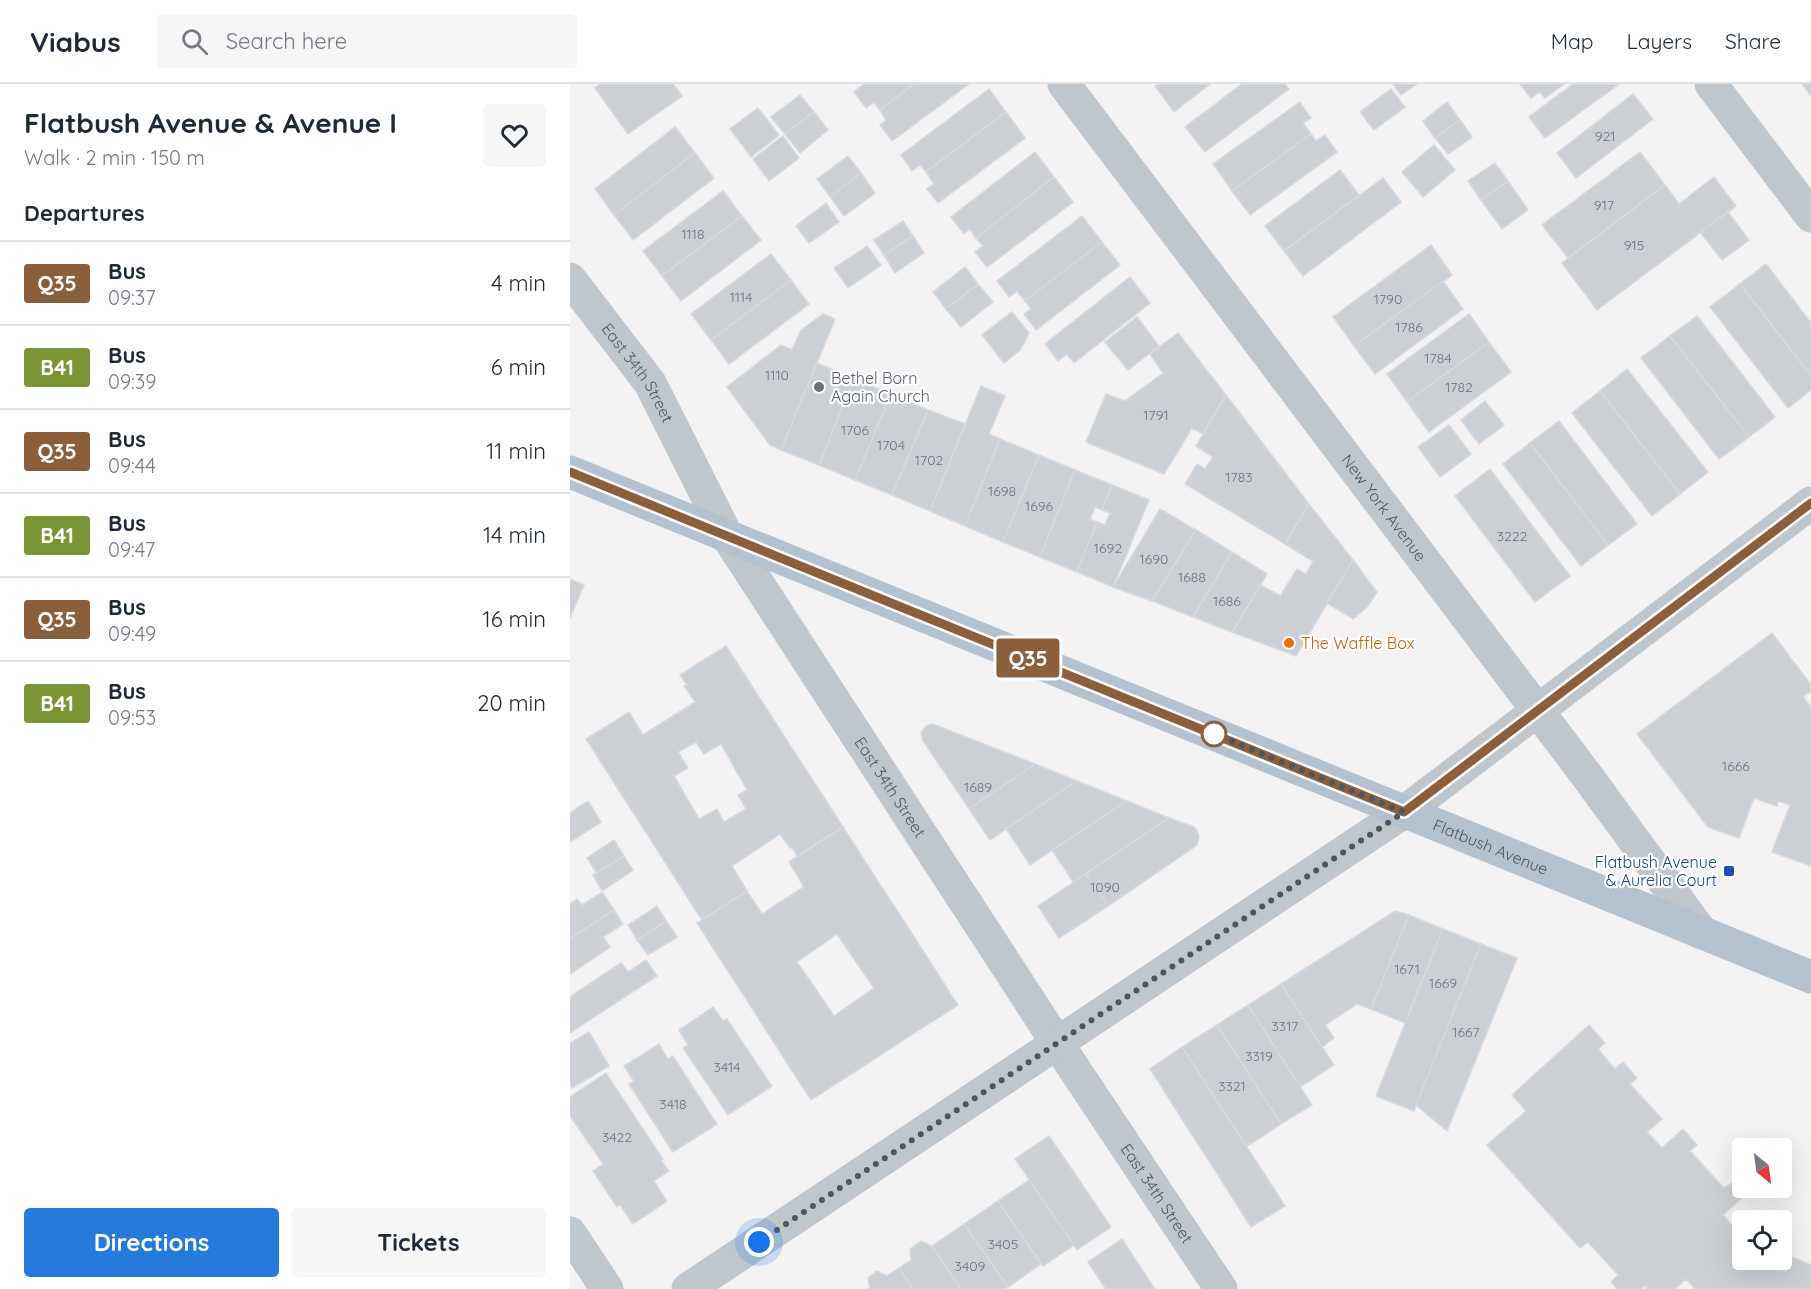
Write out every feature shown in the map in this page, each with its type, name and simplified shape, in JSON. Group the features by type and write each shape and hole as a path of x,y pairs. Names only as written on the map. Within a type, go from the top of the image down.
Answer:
{"main road":[{"name":"Flatbush Avenue","path":"570,472 1811,977"}],"street":[{"name":"New York Avenue","path":"1064,84 1538,711 1702,933"},
{"path":"1711,84 1811,216"},
{"name":"East 34th Street","path":"570,279 650,383 727,536 1057,1043 1221,1289"},
{"path":"688,1289 1404,812 1811,503"},
{"path":"570,1233 607,1289"}],"building":[{"path":"600,84 673,84 682,96 628,134 595,88"},
{"path":"864,84 914,84 880,110 874,102 866,108 854,92"},
{"path":"914,84 969,84 892,141 880,125 886,120 880,110"},
{"path":"1158,84 1210,84 1174,112 1155,86"},
{"path":"1242,84 1285,84 1289,89 1205,152 1185,127"},
{"path":"1393,84 1417,84 1401,95"},
{"path":"1520,84 1564,84 1545,98 1540,92 1531,98"},
{"path":"1573,84 1619,84 1545,138 1529,117"},
{"path":"1802,84 1811,84 1811,96"},
{"path":"989,89 1006,112 926,172 920,165 912,171 901,155"},
{"path":"1391,89 1405,107 1374,130 1360,112"},
{"path":"1633,94 1653,119 1576,178 1557,153"},
{"path":"800,95 814,112 785,134 771,117"},
{"path":"1300,102 1311,118 1303,123 1311,134 1232,191 1213,164"},
{"path":"1447,102 1460,120 1435,138 1423,121"},
{"path":"758,108 779,135 751,157 730,129"},
{"path":"814,112 828,130 800,153 785,134"},
{"path":"1006,112 1025,138 938,203 927,189 934,184 926,172"},
{"path":"1460,120 1472,137 1448,154 1435,138"},
{"path":"675,127 695,153 614,215 595,189"},
{"path":"1311,134 1316,141 1325,135 1337,152 1250,215 1232,191"},
{"path":"783,136 799,158 769,181 753,159"},
{"path":"1434,145 1455,170 1423,197 1402,172"},
{"path":"1035,152 1054,177 976,238 970,229 964,234 951,217"},
{"path":"1640,152 1665,185 1568,258 1542,225"},
{"path":"695,153 714,178 633,240 614,215"},
{"path":"848,156 861,173 830,197 817,179"},
{"path":"1495,163 1508,181 1481,200 1468,181"},
{"path":"1340,170 1359,195 1284,251 1265,226"},
{"path":"861,173 875,193 844,216 830,197"},
{"path":"1054,177 1073,202 987,267 975,252 983,246 976,238"},
{"path":"1714,177 1736,206 1597,310 1562,263 1665,185 1679,204"},
{"path":"1383,178 1401,202 1303,276 1284,251"},
{"path":"1508,181 1528,210 1502,229 1481,200"},
{"path":"723,191 742,216 662,276 643,251"},
{"path":"826,203 839,222 809,243 796,226"},
{"path":"1728,212 1749,240 1722,260 1700,232"},
{"path":"742,216 761,240 681,301 662,276"},
{"path":"1082,216 1102,242 1025,301 1017,291 1009,297 997,281"},
{"path":"903,221 913,236 884,255 874,240"},
{"path":"913,236 924,253 895,273 884,255"},
{"path":"1102,242 1120,265 1036,330 1024,314 1031,309 1025,301"},
{"path":"1431,245 1452,275 1354,346 1333,317"},
{"path":"867,246 881,265 848,288 834,268"},
{"path":"771,254 791,280 711,340 691,314"},
{"path":"1766,264 1811,323 1811,376 1740,284"},
{"path":"965,267 978,284 946,309 933,292"},
{"path":"1130,277 1150,303 1074,363 1067,354 1058,361 1045,344"},
{"path":"791,280 809,304 729,364 711,340"},
{"path":"1443,281 1463,309 1375,374 1354,346"},
{"path":"978,284 993,302 961,327 946,309"},
{"path":"1740,284 1811,376 1811,390 1788,408 1710,307"},
{"path":"1012,312 1029,333 1020,350 1004,363 982,335"},
{"path":"823,314 835,319 781,450 770,445 727,387 781,345 792,350 801,330"},
{"path":"1469,314 1489,342 1407,402 1387,374"},
{"path":"1697,316 1775,417 1749,437 1670,336"},
{"path":"1137,317 1159,346 1128,370 1105,342"},
{"path":"1178,333 1226,395 1203,434 1192,428 1164,474 1086,442 1106,394 1125,401 1163,373 1150,354"},
{"path":"1670,336 1749,437 1719,459 1641,358"},
{"path":"1489,342 1511,372 1429,432 1407,402"},
{"path":"817,363 854,379 819,465 781,450"},
{"path":"1627,369 1708,472 1680,494 1600,391"},
{"path":"854,379 891,394 855,480 819,465"},
{"path":"981,386 1005,396 989,434 1000,439 965,526 930,511"},
{"path":"1600,391 1680,494 1652,516 1572,413"},
{"path":"891,394 928,410 892,495 855,480"},
{"path":"1226,395 1309,504 1285,544 1185,484 1197,464 1205,469 1213,457 1196,446"},
{"path":"1485,401 1504,425 1479,444 1461,420"},
{"path":"928,410 965,424 930,511 892,495"},
{"path":"1559,421 1637,524 1608,545 1530,443"},
{"path":"1449,425 1471,454 1440,477 1418,447"},
{"path":"1000,439 1039,455 1003,542 965,526"},
{"path":"1530,443 1608,545 1581,566 1503,464"},
{"path":"1039,455 1075,470 1040,557 1003,542"},
{"path":"1490,469 1570,576 1535,602 1455,496"},
{"path":"1075,470 1112,485 1102,510 1095,507 1090,519 1097,522 1077,572 1040,557"},
{"path":"1112,485 1149,500 1113,587 1077,572 1097,522 1105,525 1110,513 1102,510"},
{"path":"1309,504 1353,560 1296,656 1232,632 1261,585 1280,596 1297,569 1306,574 1313,561 1285,544"},
{"path":"1160,509 1196,530 1152,601 1113,587"},
{"path":"1196,530 1232,552 1193,617 1152,601"},
{"path":"1232,552 1267,574 1232,632 1193,617"},
{"path":"1353,560 1377,592 1367,607 1353,619 1327,603"},
{"path":"570,579 584,585 570,618"},
{"path":"1772,633 1811,685 1811,691 1803,697 1811,707 1811,866 1772,852 1790,805 1778,801 1777,806 1754,798 1739,838 1708,827 1637,734"},
{"path":"726,646 843,827 797,856 780,834 732,866 747,891 702,920 586,739 629,712 643,735 695,702 684,686 687,685 680,675","holes":["696,742 704,754 721,744 747,790 738,795 746,809 724,822 717,809 699,819 674,776 688,768 678,752"]},
{"path":"931,724 1035,764 969,809 923,741 921,733 926,726"},
{"path":"1035,764 1077,781 990,840 969,809"},
{"path":"1077,781 1127,801 1030,865 1006,829"},
{"path":"588,801 601,822 570,842 570,813"},
{"path":"1127,801 1169,818 1073,882 1052,850"},
{"path":"1169,818 1196,829 1199,836 1197,845 1108,906 1086,874"},
{"path":"843,827 958,1005 811,1100 697,923 747,891 762,914 804,887 789,862","holes":["837,934 874,988 834,1016 797,962"]},
{"path":"614,840 624,856 597,873 587,858"},
{"path":"624,856 633,870 602,891 593,875"},
{"path":"1086,874 1108,906 1059,938 1038,906"},
{"path":"602,892 614,910 570,939 570,904 577,899 582,905"},
{"path":"657,906 666,921 637,940 628,925"},
{"path":"614,910 623,924 603,937 610,947 570,974 570,939"},
{"path":"1395,911 1409,915 1371,1009 1357,1004 1325,1025 1334,1038 1322,1047 1281,984"},
{"path":"1409,915 1443,929 1405,1023 1371,1009"},
{"path":"666,921 677,937 648,955 637,940"},
{"path":"1443,929 1481,944 1414,1111 1376,1096"},
{"path":"1481,944 1517,958 1447,1131 1416,1105"},
{"path":"646,960 657,976 570,1033 570,997 621,963 628,972"},
{"path":"1281,984 1334,1065 1300,1087 1248,1005"},
{"path":"1248,1005 1312,1105 1281,1124 1217,1025"},
{"path":"713,1007 723,1021 727,1019 772,1086 728,1115 683,1048 688,1045 679,1030"},
{"path":"1217,1025 1281,1124 1246,1147 1182,1047"},
{"path":"1589,1025 1605,1043 1598,1049 1615,1069 1623,1062 1637,1078 1630,1084 1662,1119 1647,1132 1662,1148 1683,1129 1697,1145 1690,1151 1724,1188 1732,1183 1732,1198 1742,1198 1723,1215 1732,1225 1732,1270 1792,1270 1792,1257 1811,1265 1811,1289 1695,1289 1686,1279 1675,1289 1648,1289 1645,1286 1641,1289 1617,1289 1611,1282 1618,1275 1588,1242 1580,1248 1487,1145 1526,1111 1512,1095"},
{"path":"589,1032 609,1066 572,1088 570,1084 570,1043"},
{"path":"659,1044 668,1059 673,1056 717,1124 673,1152 629,1084 634,1081 624,1066"},
{"path":"1182,1047 1285,1206 1251,1227 1150,1069"},
{"path":"606,1073 669,1171 654,1181 667,1201 633,1224 620,1205 617,1207 593,1171 603,1164 570,1116 570,1097"},
{"path":"1049,1136 1111,1227 1077,1250 1015,1159"},
{"path":"1029,1180 1074,1245 1043,1266 998,1201"},
{"path":"998,1201 1041,1264 1008,1287 964,1224"},
{"path":"964,1224 1008,1287 1004,1289 961,1289 932,1246"},
{"path":"1122,1239 1155,1289 1106,1289 1088,1262"},
{"path":"921,1241 932,1246 961,1289 913,1289 899,1268 911,1260 910,1249"},
{"path":"899,1268 913,1289 868,1289 870,1288 868,1278 877,1271 887,1276"}],"bus line":[{"name":"Q35","path":"570,472 1404,812 1811,503"}],"place":[{"name":"Bethel Born Again Church","path":"819,387"},
{"name":"The Waffle Box","path":"1289,643"},
{"name":"Flatbush Avenue & Aurelia Court","path":"1729,871"}],"route":[{"path":"759,1242 1404,812 1214,734"}]}
